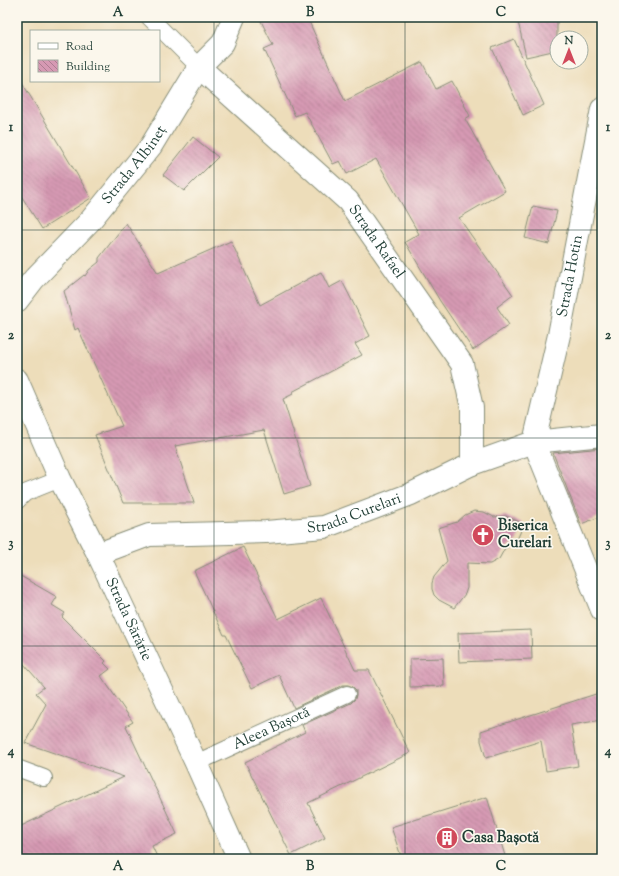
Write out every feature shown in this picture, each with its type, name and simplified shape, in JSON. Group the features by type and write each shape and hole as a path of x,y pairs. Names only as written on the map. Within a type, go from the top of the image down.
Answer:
{"street":[{"name":"Strada Albineț","path":"17,301 34,279 90,221 151,146 199,67 223,43 234,17"},
{"name":"Strada Rafael","path":"199,67 348,201 462,364 472,408 472,464"},
{"name":"Strada Hotin","path":"534,442 559,336 602,109"},
{"name":"Strada Sărărie","path":"17,380 60,479 98,554 240,859"},
{"name":"Strada Curelari","path":"98,554 149,535 266,532 324,527 411,494 472,464 534,442 602,435"},
{"path":"534,442 602,610"}],"lane":[{"path":"149,17 199,67"},
{"path":"17,501 25,493 60,479"},
{"name":"Aleea Bașotă","path":"196,763 346,694"},
{"path":"17,768 44,778"}],"building":[{"path":"259,17 307,17 345,101 422,62 436,89 452,81 470,116 465,119 505,191 459,218 513,295 497,307 509,325 473,350 440,301 405,242 419,234 376,159 347,174 340,161 333,164 305,112 295,116 264,49 273,45"},
{"path":"517,17 557,17 557,30 549,30 549,52 526,57"},
{"path":"514,39 544,105 523,115 492,48"},
{"path":"17,74 91,198 42,229 17,189"},
{"path":"193,137 218,157 184,191 163,175"},
{"path":"533,206 557,211 549,244 525,238"},
{"path":"126,223 158,273 231,241 260,305 321,272 329,288 342,281 370,336 355,344 362,355 292,392 293,394 283,399 310,486 284,494 264,430 175,446 194,503 123,503 95,435 122,426 78,328 75,330 64,291 84,275 85,276 89,270 99,262 99,258"},
{"path":"602,448 602,516 581,524 553,453"},
{"name":"Biserica Curelari","path":"474,511 484,512 494,517 506,516 524,524 515,544 505,548 499,559 490,564 467,563 467,588 465,594 454,608 439,600 434,595 432,589 434,577 447,561 438,528 457,522 465,515"},
{"path":"243,547 278,619 321,598 355,670 369,670 410,753 308,803 325,838 291,855 245,762 305,732 302,725 351,703 355,699 356,690 348,685 343,685 294,708 279,675 252,688 226,635 224,635 194,571"},
{"path":"17,574 57,597 52,605 65,613 62,617 106,661 104,663 110,669 101,676 133,722 126,726 177,834 152,846 158,859 17,859 17,828 124,777 25,743 46,704 36,693 44,687 23,663 17,659"},
{"path":"531,630 532,659 459,662 458,633"},
{"path":"443,658 444,686 410,687 410,659"},
{"path":"602,692 602,720 571,725 578,766 546,771 541,741 486,758 481,741 481,731"},
{"name":"Casa Bașotă","path":"487,797 506,859 402,859 391,827"}],"place":[{"name":"Biserica Curelari","path":"483,535"},
{"name":"Casa Bașotă","path":"447,838"}]}
